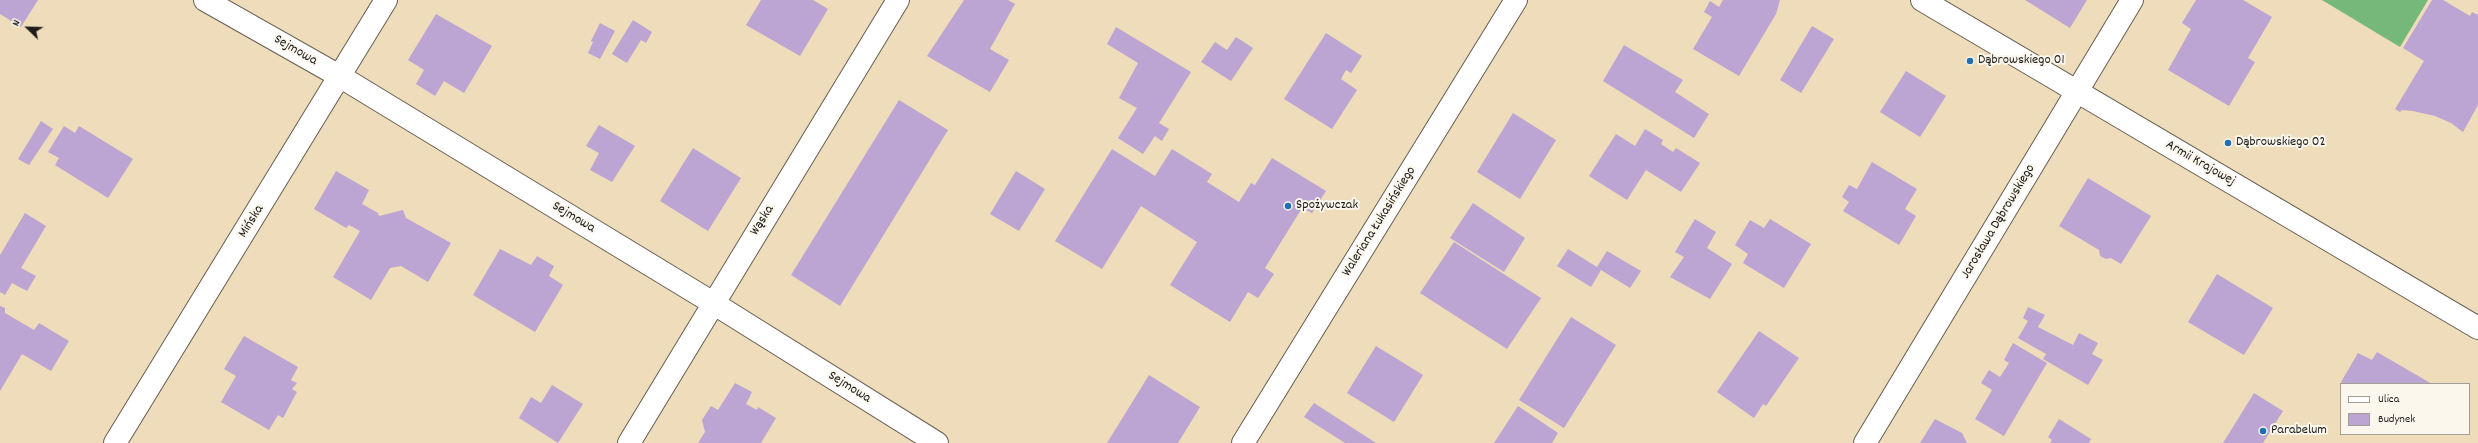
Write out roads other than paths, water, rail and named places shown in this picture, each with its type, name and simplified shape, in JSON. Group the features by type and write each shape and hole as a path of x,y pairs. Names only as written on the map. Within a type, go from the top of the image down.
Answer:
{"street":[{"name":"Sejmowa","path":"205,0 341,77 713,303 937,443"},
{"name":"Mińska","path":"115,443 341,77 386,0"},
{"name":"Wąska","path":"629,443 898,0"},
{"name":"Waleriana Łukasińskiego","path":"1243,443 1516,0"},
{"name":"Armii Krajowej","path":"1922,0 2077,93 2478,328"},
{"name":"Jarosława Dąbrowskiego","path":"1865,443 2132,0"}],"place":[{"name":"Dąbrowskiego 01","path":"1970,61"},
{"name":"Dąbrowskiego 02","path":"2228,143"},
{"name":"Spożywczak","path":"1288,206"},
{"name":"Parabelum","path":"2263,431"}]}
